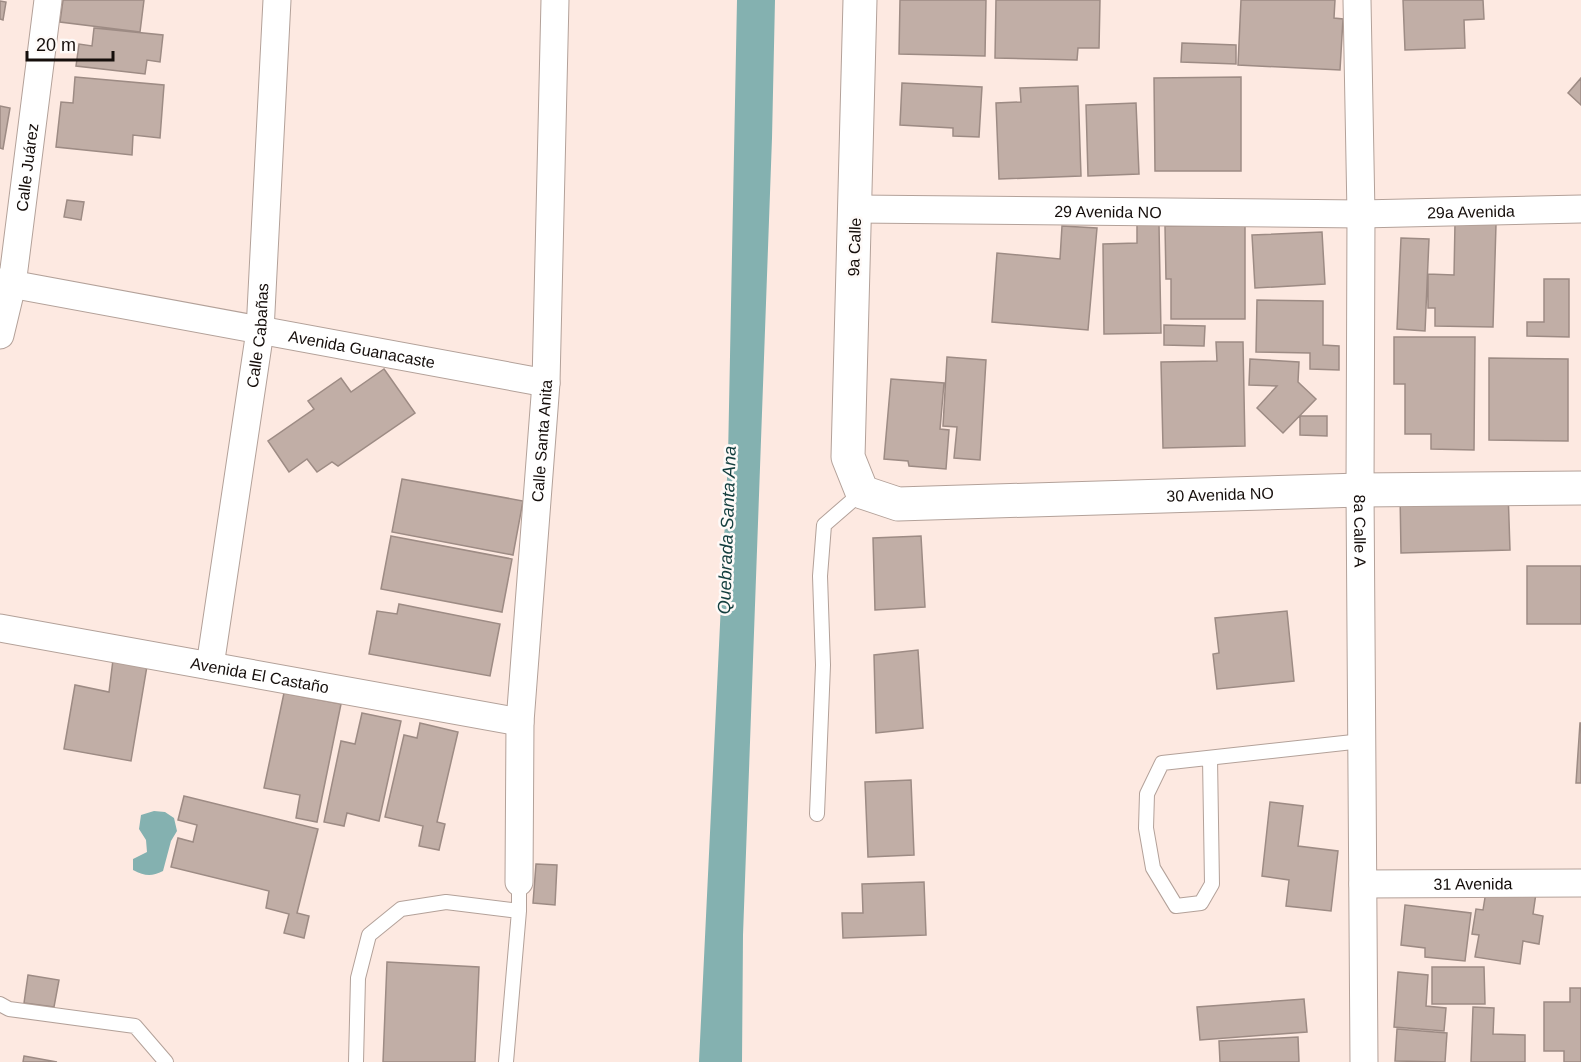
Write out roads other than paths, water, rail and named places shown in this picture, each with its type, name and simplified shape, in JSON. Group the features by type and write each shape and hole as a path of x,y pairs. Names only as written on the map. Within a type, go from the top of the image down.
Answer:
{"street":[{"name":"Calle Juárez","path":"0,335 48,0"},
{"name":"Calle Cabañas","path":"210,666 260,331 277,0"},
{"name":"Calle Santa Anita","path":"519,882 520,722 546,383 555,0"},
{"name":"9a Calle","path":"860,0 848,457 862,492"},
{"name":"8a Calle A","path":"1357,0 1361,214 1360,490 1364,1062"},
{"name":"29a Avenida","path":"1361,214 1581,208"},
{"name":"29 Avenida NO","path":"856,209 1361,214"},
{"name":"Avenida Guanacaste","path":"6,283 546,383"},
{"name":"30 Avenida NO","path":"862,492 898,504 1360,490 1581,488"},
{"name":"Avenida El Castaño","path":"0,628 520,722"},
{"name":"31 Avenida","path":"1363,884 1581,883"}],"lane":[{"path":"817,813 823,665 820,576 824,525 862,492"},
{"path":"1210,758 1212,884 1201,903 1176,906 1153,868 1146,828 1147,794 1162,763 1362,741"},
{"path":"506,1062 519,911 519,882"},
{"path":"356,1062 358,978 369,935 401,909 435,903 446,902 519,911"},
{"path":"0,1004 9,1009 135,1026 166,1062"}],"water":[{"name":"Quebrada Santa Ana","path":"737,0 775,0 743,935 742,1062 699,1062 728,458"},
{"path":"154,811 165,812 174,818 177,831 171,841 163,871 148,875 141,874 133,870 133,859 147,852 146,840 139,829 141,815"}]}
